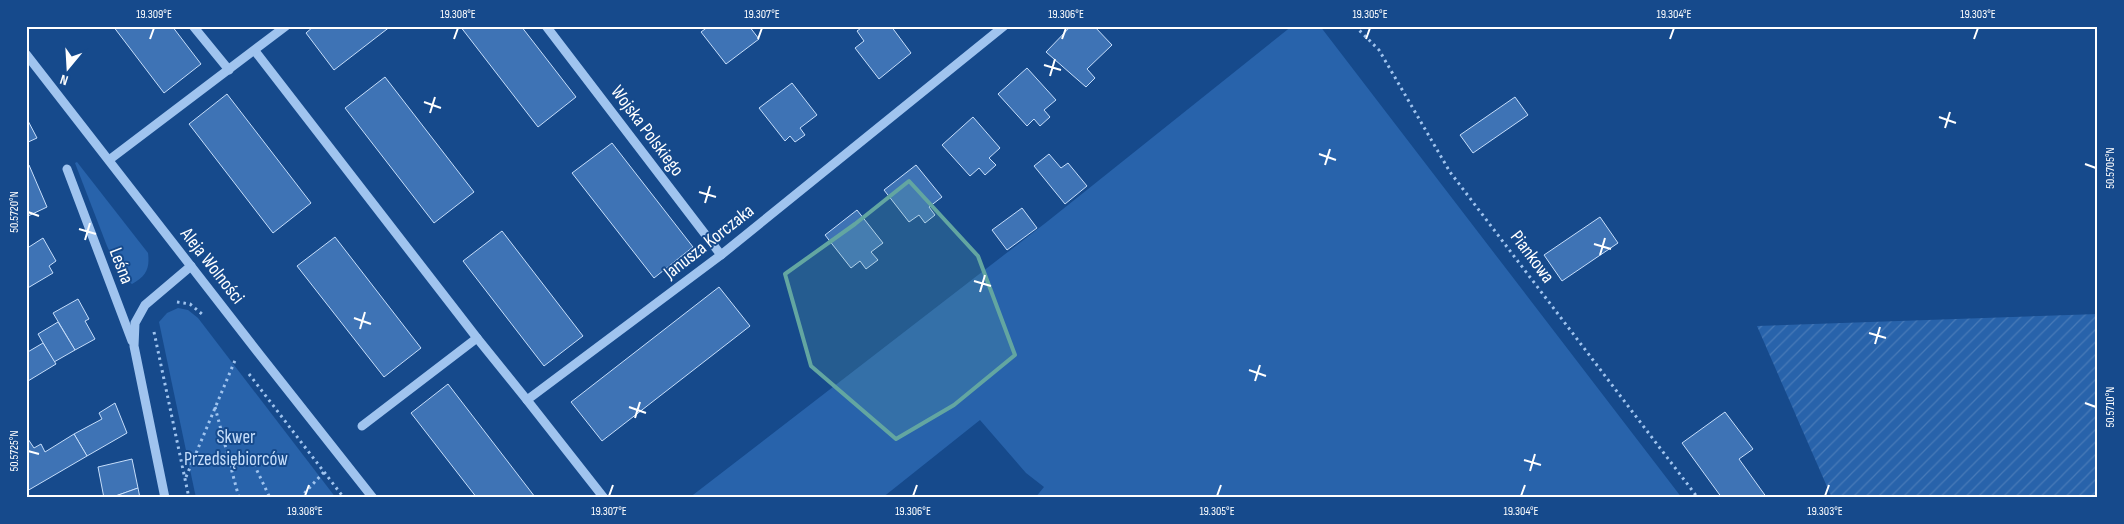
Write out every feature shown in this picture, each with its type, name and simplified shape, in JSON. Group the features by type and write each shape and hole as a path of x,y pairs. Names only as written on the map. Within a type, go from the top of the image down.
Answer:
{"street":[{"path":"194,26 229,70"},
{"path":"109,160 286,26"},
{"name":"Wojska Polskiego","path":"546,26 721,255"},
{"name":"Janusza Korczaka","path":"527,400 721,255 1004,26"},
{"path":"255,50 477,338 604,498"},
{"name":"Aleja Wolności","path":"26,54 373,498"},
{"name":"Leśna","path":"67,168 134,346 165,498"},
{"name":"Leśna","path":"134,346 135,323 145,305 191,266"},
{"path":"362,426 477,338"}],"path":[{"name":"Piankowa","path":"1354,26 1379,50 1450,172 1698,498"},
{"path":"171,305 178,302 190,304 208,321"},
{"path":"154,329 190,498"},
{"path":"231,351 242,366"},
{"path":"186,478 236,358"},
{"path":"248,373 344,498"},
{"path":"215,406 239,498"},
{"path":"230,466 253,462 270,498"},
{"path":"300,498 324,472"}],"highlighted area":[{"path":"909,181 978,256 1015,355 954,405 896,439 811,366 785,274 855,224"}],"green space":[{"path":"1292,26 1320,26 1682,498 1035,498 1044,487 1026,473 980,420 882,498 689,498 1048,221"},
{"path":"77,162 148,253 148,268 146,272 132,284 122,277 107,246 75,163"},
{"name":"Skwer Przedsiębiorców","path":"178,308 188,310 198,318 336,498 196,498 159,322 167,313"},
{"path":"2098,314 2098,498 1832,498 1757,326"}],"building":[{"path":"113,26 172,26 201,64 164,93"},
{"path":"314,26 391,26 334,70 306,33"},
{"path":"460,26 521,26 576,97 538,127"},
{"path":"709,26 749,26 759,39 726,64 701,32"},
{"path":"864,26 891,26 911,53 879,79 855,48 864,41 857,31"},
{"path":"1071,26 1094,26 1112,45 1087,69 1095,78 1086,87 1046,52"},
{"path":"1027,68 1056,100 1044,110 1050,117 1040,126 1034,119 1027,126 998,94"},
{"path":"385,77 474,192 434,223 345,108"},
{"path":"792,83 817,115 800,128 805,135 795,142 790,136 785,141 759,108"},
{"path":"227,94 311,203 273,233 189,124"},
{"path":"1515,97 1528,115 1473,153 1460,135"},
{"path":"26,117 37,138 26,143"},
{"path":"973,117 1000,148 989,158 996,165 985,175 979,168 970,176 942,145"},
{"path":"612,143 693,247 654,278 572,173"},
{"path":"1049,154 1061,168 1068,163 1087,186 1065,204 1034,166"},
{"path":"29,165 47,207 26,217 26,167"},
{"path":"916,165 942,197 929,207 935,215 925,223 919,215 909,222 884,190"},
{"path":"1022,208 1037,228 1007,250 992,230"},
{"path":"857,210 883,243 871,252 878,260 866,269 860,261 851,268 825,235"},
{"path":"1600,217 1618,243 1562,281 1544,255"},
{"path":"502,231 583,336 544,366 463,261"},
{"path":"335,237 421,348 384,377 297,266"},
{"path":"43,238 56,261 49,266 53,273 26,289 26,243 29,247"},
{"path":"719,287 750,326 602,441 571,402"},
{"path":"78,299 89,319 85,321 95,339 75,350 53,313"},
{"path":"58,322 75,350 54,362 38,334"},
{"path":"43,343 56,364 28,381 26,378 26,353"},
{"path":"448,384 534,498 477,498 411,413"},
{"path":"115,403 127,433 87,456 74,434 102,419 99,413"},
{"path":"1725,412 1753,449 1739,459 1767,498 1722,498 1682,443"},
{"path":"74,434 87,456 27,491 26,436 34,448 41,444 45,452"},
{"path":"132,459 138,488 110,498 104,498 98,467"},
{"path":"138,488 140,498 110,498"}]}
